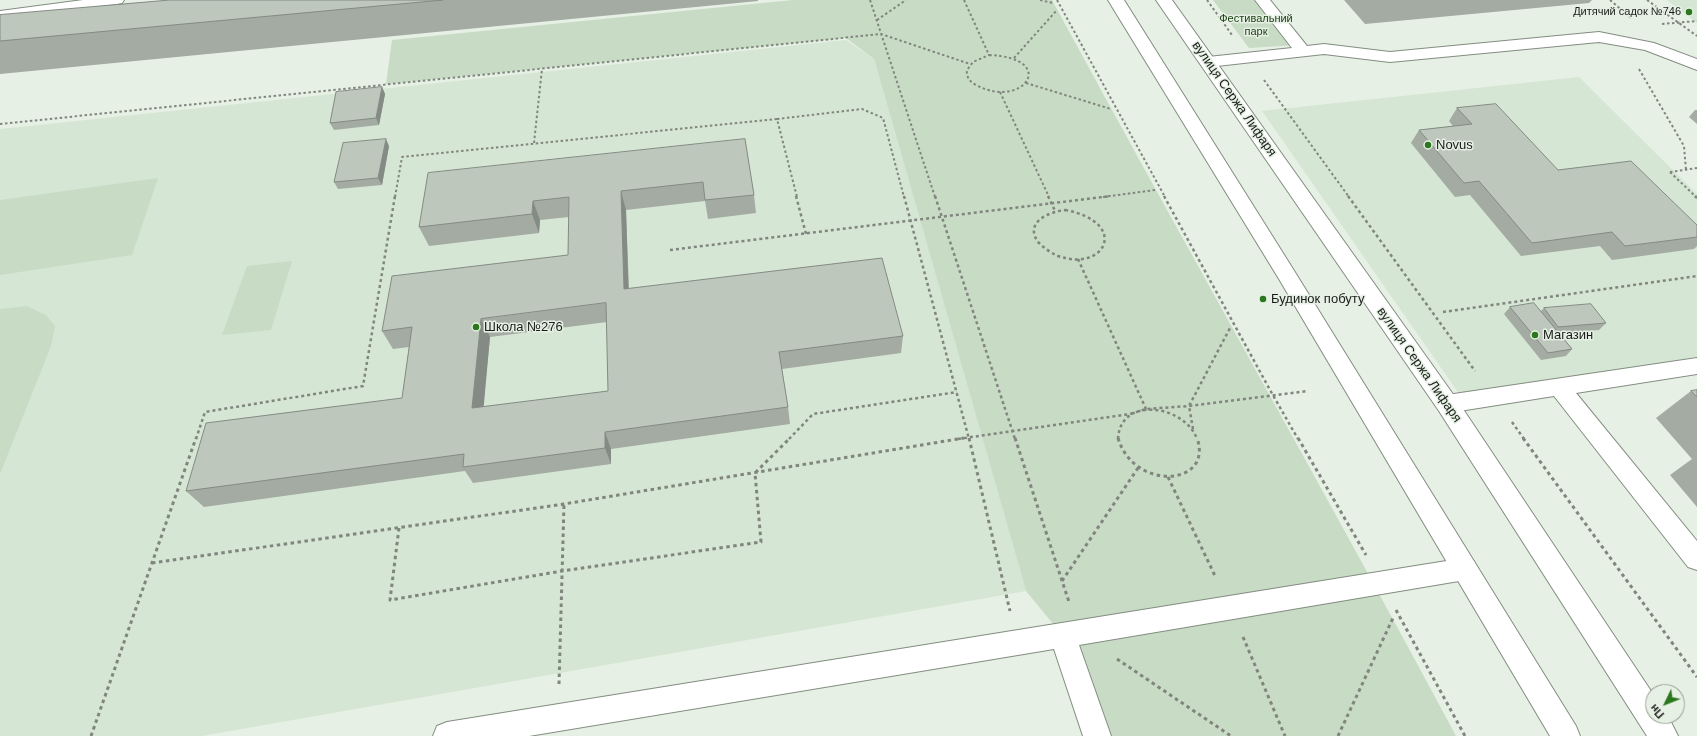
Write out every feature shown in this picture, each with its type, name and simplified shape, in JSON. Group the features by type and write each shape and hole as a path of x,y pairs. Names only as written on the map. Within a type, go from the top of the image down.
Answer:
{"street":[{"path":"1116,0 1282,268 1566,736"},
{"name":"вулиця Сержа Лифаря","path":"1164,0 1447,404 1664,736"}],"lane":[{"path":"0,15 117,0"},
{"path":"1262,0 1303,51"},
{"path":"1208,62 1324,49 1390,57 1599,37 1648,46 1697,65"},
{"path":"1447,404 1697,366"},
{"path":"1559,387 1697,559"},
{"path":"447,736 1465,569"},
{"path":"1071,634 1097,736"}],"path":[{"path":"870,0 1062,581 1071,634 1231,736"},
{"path":"877,20 906,0"},
{"path":"964,0 989,55"},
{"path":"1040,0 1053,3"},
{"path":"1057,0 1273,396 1382,583 1465,736"},
{"path":"1207,0 1697,677"},
{"path":"1610,0 1633,20"},
{"path":"1647,0 1697,36"},
{"path":"1014,58 1057,10"},
{"path":"1654,24 1697,21"},
{"path":"0,124 882,34 970,64"},
{"path":"1635,44 1636,63 1684,146 1686,170"},
{"path":"989,55 1014,58 1026,67 1029,72 1029,78 1020,88 1000,92 990,91 972,83 968,77 967,70 974,60 989,55"},
{"path":"534,144 542,69"},
{"path":"1026,83 1111,109"},
{"path":"1000,92 1054,211"},
{"path":"92,736 205,412 363,386 402,157 862,109 883,118 969,438 1005,594 1019,643"},
{"path":"777,119 806,234"},
{"path":"1697,168 1670,172 1697,198"},
{"path":"670,250 1052,204 1155,190"},
{"path":"1054,211 1077,211 1088,215 1103,229 1105,237 1104,245 1098,252 1090,257 1078,260 1056,256 1038,243 1035,235 1035,227 1038,220 1045,214 1054,211"},
{"path":"1078,260 1146,409"},
{"path":"1443,312 1697,276"},
{"path":"1130,414 1118,429 1118,440 1121,450 1128,460 1147,473 1168,477 1181,475 1191,470 1198,461 1200,451 1198,440 1193,429 1189,406 1230,328"},
{"path":"152,563 564,504 1012,430 1130,414 1146,409 1189,406 1308,391"},
{"path":"399,528 390,600 562,571 761,542 755,473 813,414 957,392"},
{"path":"1146,409 1159,410 1172,414 1184,420 1193,429"},
{"path":"1062,581 1138,468"},
{"path":"558,718 564,504"},
{"path":"1338,736 1393,618"}],"shaded area":[{"name":"Дитячий садок №746","path":"1667,0 1697,0 1697,23"},
{"name":"Школа №276","path":"846,40 874,59 1026,591 202,736 0,736 0,129"},
{"path":"1579,77 1697,194 1697,357 1460,395 1262,111"}],"green space":[{"path":"793,0 1052,0 1356,551 1456,736 1097,736 1063,636 1026,591 874,59 846,38 386,84 392,40"},
{"name":"Фестивальний парк","path":"1213,0 1263,0 1298,45 1249,48"},
{"path":"158,178 132,255 0,275 0,200"},
{"path":"292,261 271,330 222,335 247,266"},
{"path":"27,306 46,315 55,326 51,346 0,474 0,309"}],"building":[{"path":"170,0 443,0 0,41 0,15"},
{"path":"382,87 376,118 330,123 336,92"},
{"path":"1496,104 1558,170 1631,161 1697,225 1697,237 1625,246 1612,232 1532,243 1479,181 1464,183 1419,130 1472,124 1457,108"},
{"path":"386,139 378,178 334,182 343,143"},
{"path":"745,139 754,195 705,200 703,182 621,191 624,289 882,258 903,336 779,352 788,407 605,432 605,448 463,467 464,454 186,491 206,423 402,398 412,327 382,331 392,276 568,255 569,197 533,201 532,214 419,227 428,173","holes":["606,303 608,391 472,408 481,319"]},
{"path":"1534,303 1572,349 1548,353 1510,307"},
{"path":"1591,304 1606,323 1558,327 1544,308"},
{"path":"1697,390 1697,397 1691,391"}],"place":[{"name":"Дитячий садок №746","path":"1689,12"},
{"name":"Novus","path":"1428,145"},
{"name":"Будинок побуту","path":"1263,299"},
{"name":"Школа №276","path":"476,327"},
{"name":"Магазин","path":"1535,335"}]}
